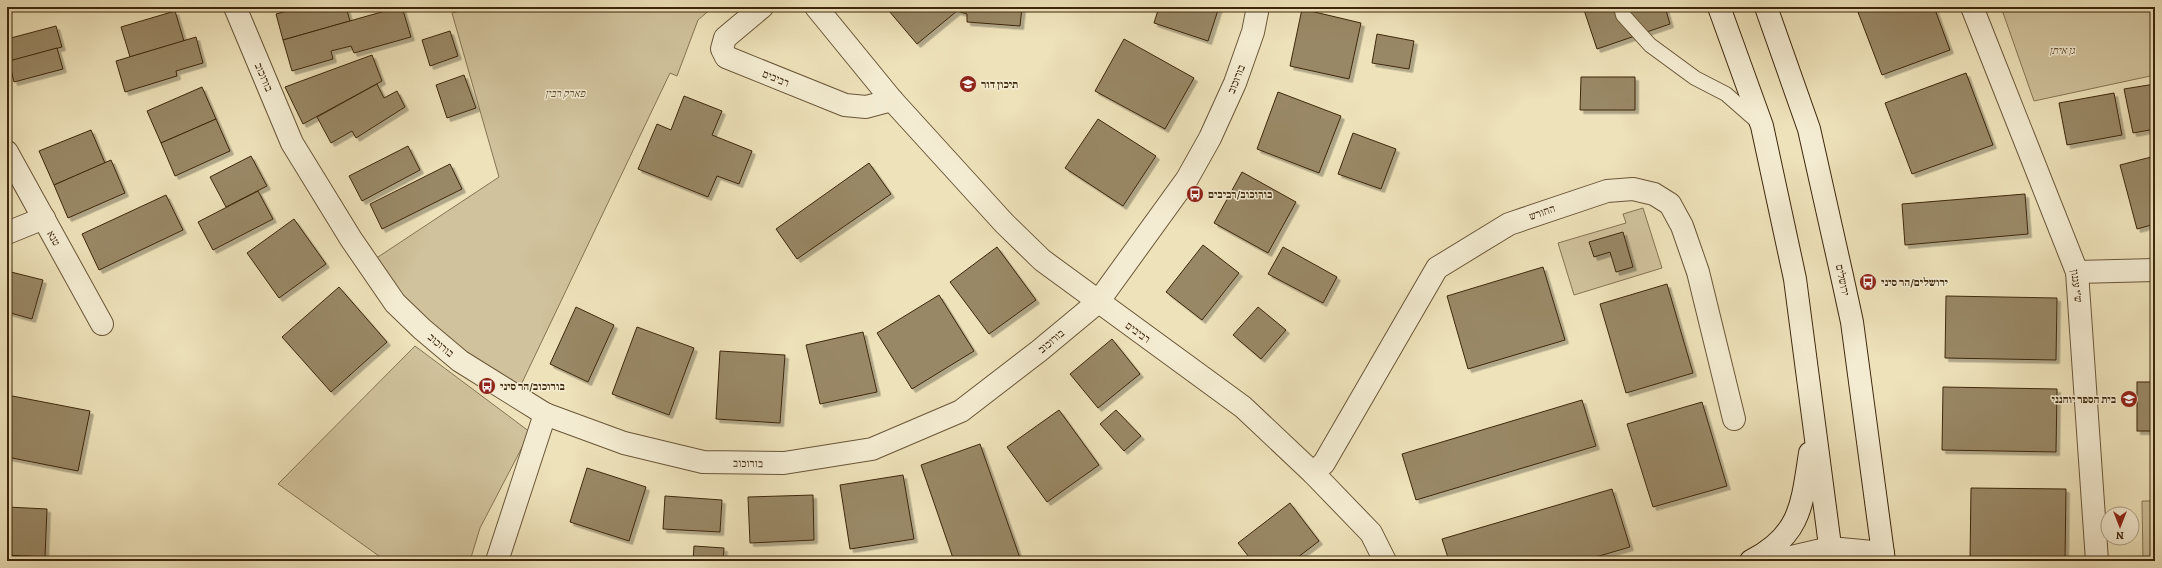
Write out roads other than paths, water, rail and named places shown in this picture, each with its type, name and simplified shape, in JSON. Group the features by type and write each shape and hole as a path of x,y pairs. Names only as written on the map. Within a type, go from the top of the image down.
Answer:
{"street":[{"name":"בורוכוב","path":"235,7 292,143 351,239 395,303 422,329 460,361 545,414 624,443 703,462 784,463 872,449 961,411 1039,351 1098,302 1187,178 1210,138 1235,83 1253,32 1258,7"},
{"name":"רביבים","path":"762,7 725,38 722,49 726,57 846,106 866,107 892,100"},
{"name":"רביבים","path":"816,7 892,100 1004,223 1042,260 1243,407 1313,473 1370,533 1385,561"},
{"path":"1719,7 1762,126 1795,279 1831,554"},
{"name":"ירושלים","path":"1766,7 1809,129 1852,322 1877,558"},
{"name":"ש\"י עגנון","path":"1972,7 2077,272 2097,561"},
{"name":"טנא","path":"7,152 102,324"},
{"name":"החורש","path":"1313,473 1324,463 1437,268 1509,224 1606,191 1633,189 1654,194 1670,204 1682,226 1698,272 1734,420"},
{"path":"7,233 44,218"},
{"path":"2077,272 2155,270"},
{"path":"497,561 545,414"},
{"path":"1751,561 1768,552 1780,543 1789,531 1800,508 1806,483 1814,426"},
{"path":"1774,561 1831,554 1877,558"}],"lane":[{"path":"1621,7 1623,15 1650,45 1695,78 1726,94 1762,126"}],"place":[{"name":"תיכון דור","path":"968,84"},
{"name":"בורוכוב/רביבים","path":"1195,194"},
{"name":"ירושלים/הר סיני","path":"1868,282"},
{"name":"בורוכוב/הר סיני","path":"487,386"},
{"name":"בית הספר יוחנני","path":"2129,399"}],"park label":[{"name":"גן איתן","path":"2062,50"},
{"name":"פארק רבין","path":"565,93"}]}
